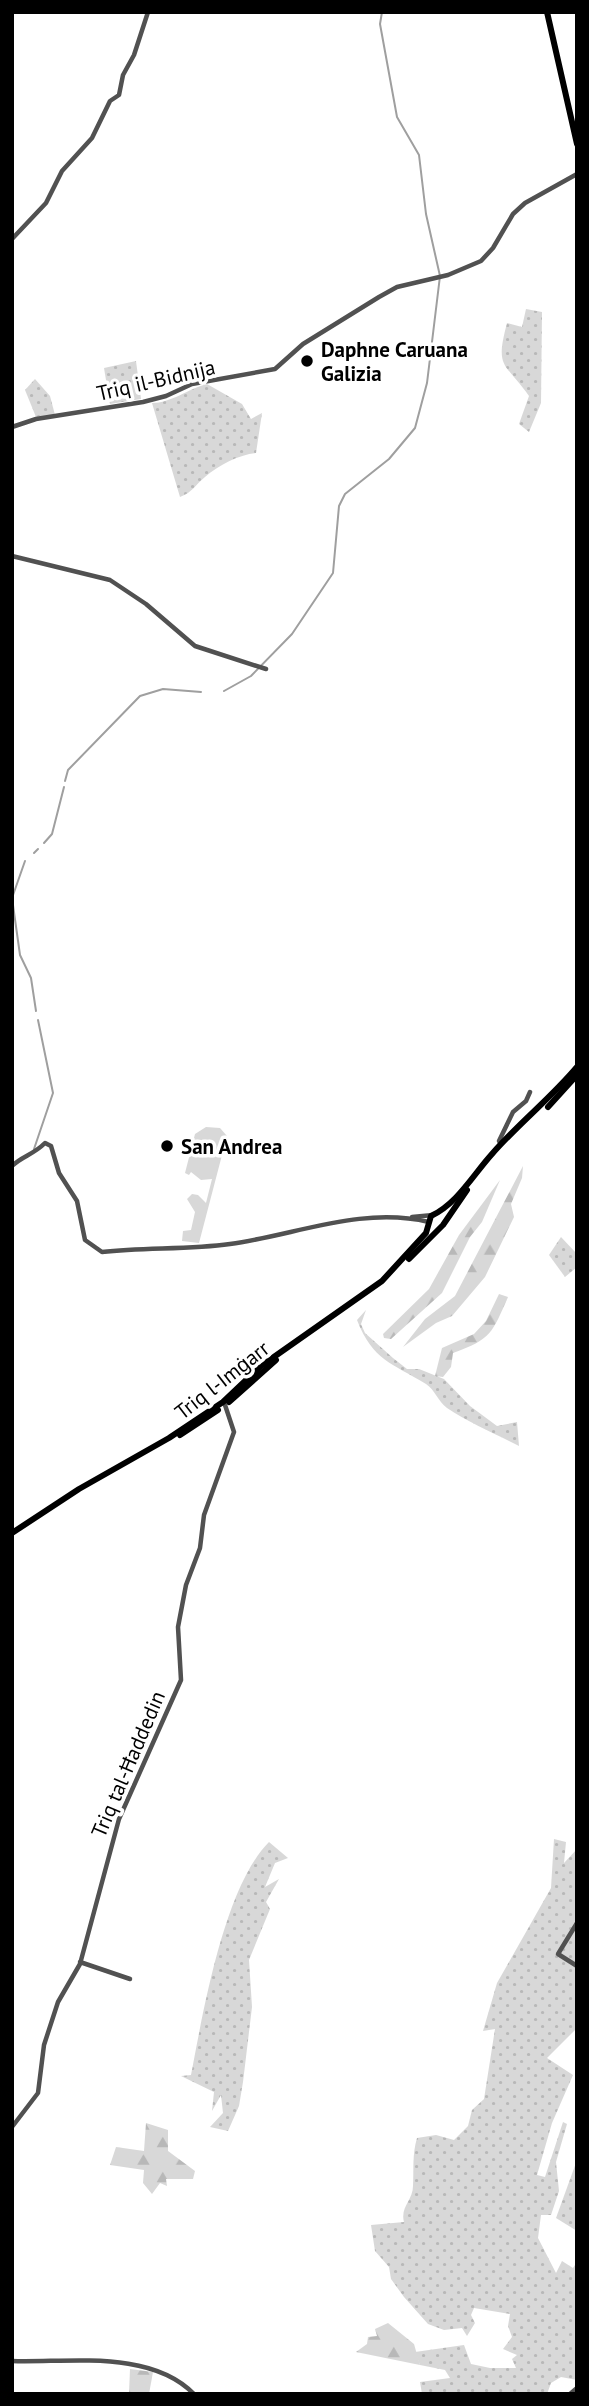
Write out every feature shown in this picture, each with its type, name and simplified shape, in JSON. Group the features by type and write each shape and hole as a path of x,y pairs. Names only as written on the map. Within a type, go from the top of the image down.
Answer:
{"main road":[{"path":"549,12 577,131"},
{"path":"549,12 577,144"},
{"name":"Triq l-Imġarr","path":"12,1536 79,1489 215,1408 261,1366 382,1281 423,1237 427,1222 447,1207 501,1144 546,1103 577,1067"},
{"name":"Triq l-Imġarr","path":"12,1536 202,1422 301,1340 384,1283 444,1222 495,1156 564,1090 577,1074"},
{"path":"436,1214 444,1222"},
{"path":"427,1222 438,1228"}],"street":[{"path":"12,239 46,203 62,172 92,138 110,101 118,95 148,12"},
{"name":"Triq il-Bidnija","path":"12,428 36,419 143,402 166,396 192,383 275,369 303,344 379,297 397,288 448,275 481,261 513,214 535,197 577,174"},
{"path":"12,556 110,580 146,604 195,646 266,669"},
{"path":"501,1144 499,1141 513,1112 526,1101 530,1092"},
{"path":"12,1166 18,1160 33,1155 45,1143 53,1149 59,1172 76,1200 85,1240 98,1252 183,1250 233,1244 343,1220 436,1214"},
{"path":"404,1218 427,1222"},
{"name":"Triq tal-Ħaddedin","path":"12,2127 38,2093 43,2049 58,2002 80,1962 118,1819 181,1680 182,1655 178,1627 186,1585 201,1545 204,1515 233,1438 232,1420 225,1405"},
{"path":"577,1923 558,1954 577,1966"},
{"path":"80,1962 130,1979"},
{"path":"12,2361 130,2364 169,2375 194,2394"},
{"path":"570,2394 577,2388"}],"green space":[{"path":"526,309 542,312 541,403 529,432 519,424 529,396 508,370 502,357 507,323 522,327"},
{"path":"136,361 141,399 110,404 104,368"},
{"path":"35,379 50,396 55,415 36,417 25,390"},
{"path":"207,384 242,404 251,419 262,413 256,453 236,458 223,465 180,497 152,403 166,401"},
{"path":"206,1127 220,1128 227,1136 199,1243 182,1241 183,1231 191,1230 195,1212 187,1199 192,1194 198,1195 206,1203 212,1179 201,1180 191,1172 189,1175 185,1173 195,1134"},
{"path":"523,1166 522,1178 511,1204 514,1217 485,1277 452,1316 436,1323 403,1347 425,1319 455,1296"},
{"path":"500,1180 482,1222 470,1237 442,1293 391,1339 384,1338 383,1334 429,1289 459,1235"},
{"path":"561,1237 577,1254 577,1267 565,1277 549,1255"},
{"path":"499,1294 508,1297 494,1327 483,1339 453,1353 451,1367 443,1377 435,1376 442,1348 474,1334 486,1321"},
{"path":"366,1310 361,1324 365,1333 393,1358 407,1369 419,1369 444,1379 470,1406 497,1426 517,1422 519,1446 447,1408 426,1384 377,1353 363,1334 357,1320"},
{"path":"554,1839 566,1842 564,1863 577,1849 577,2028 547,2058 573,2075 552,2123 537,2175 545,2177 563,2122 567,2124 556,2162 559,2191 551,2215 541,2215 538,2238 556,2273 562,2261 573,2268 577,2262 577,2380 561,2377 551,2383 547,2394 422,2394 420,2382 450,2378 445,2370 420,2365 415,2352 464,2345 471,2364 490,2368 516,2368 512,2359 517,2355 503,2349 512,2337 508,2326 510,2314 474,2308 471,2315 475,2323 467,2336 462,2328 444,2330 428,2324 391,2279 389,2267 375,2251 371,2225 404,2222 404,2212 412,2191 417,2138 436,2135 454,2140 468,2126 472,2110 484,2099 495,2029 483,2031 497,1983 551,1888"},
{"path":"269,1842 288,1858 275,1863 265,1887 279,1879 266,1902 270,1909 249,1960 252,2007 243,2082 239,2106 228,2131 210,2127 223,2113 221,2095 212,2111 214,2092 181,2076 191,2075 209,1986 228,1919 253,1862"},
{"path":"146,2123 168,2130 168,2151 195,2171 193,2179 166,2179 167,2186 160,2183 152,2194 143,2183 144,2170 110,2165 116,2147 144,2151"},
{"path":"577,2160 577,2231 556,2218"},
{"path":"388,2323 414,2344 420,2365 356,2352 367,2344 368,2337 377,2336 375,2329"},
{"path":"130,2369 153,2372 149,2394 129,2394"}],"waterway":[{"path":"224,691 251,676 292,634 333,573 339,506 345,494 389,459 415,428 427,383 440,276 426,214 419,155 397,117 380,24 382,12"},
{"path":"65,781 68,770 140,696 163,689 201,692"},
{"path":"44,843 52,834 64,787"},
{"path":"34,853 38,849"},
{"path":"25,861 12,898 20,955 31,978 36,1011"},
{"path":"34,1149 53,1093 38,1020"}],"place":[{"name":"Daphne Caruana Galizia","path":"307,361"},
{"name":"San Andrea","path":"167,1146"}]}
